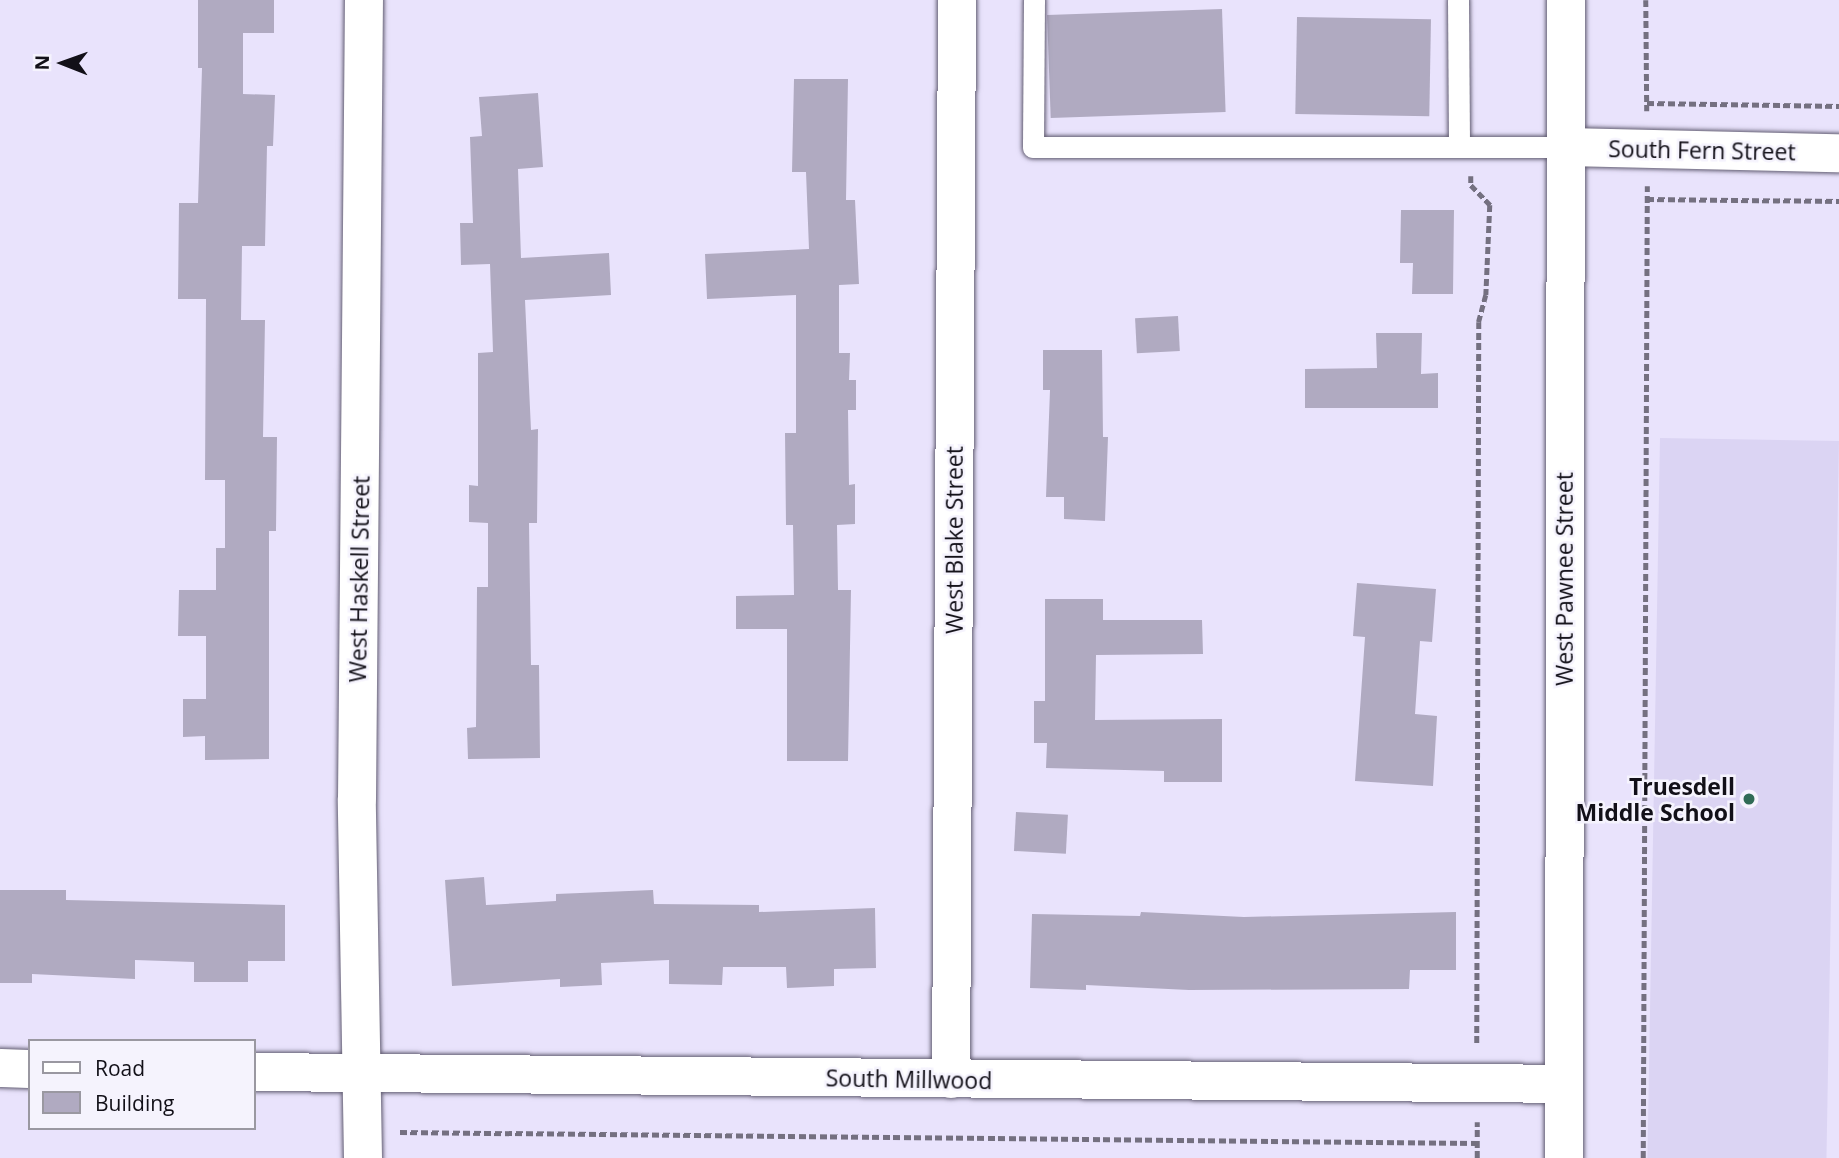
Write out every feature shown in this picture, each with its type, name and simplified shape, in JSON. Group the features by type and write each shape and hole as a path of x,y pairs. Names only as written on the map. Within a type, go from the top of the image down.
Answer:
{"street":[{"name":"West Haskell Street","path":"363,1158 357,799 364,0"},
{"name":"West Blake Street","path":"951,1079 957,0"},
{"name":"West Pawnee Street","path":"1564,1158 1566,0"},
{"name":"South Fern Street","path":"1565,147 1839,153"},
{"path":"0,1068 28,1069"},
{"name":"South Millwood","path":"256,1072 1564,1084"}],"lane":[{"path":"1034,0 1033,148 1465,145 1565,147"},
{"path":"1458,0 1465,145"}],"path":[{"path":"1643,1158 1646,0"},
{"path":"1647,103 1839,106"},
{"path":"1465,145 1471,185 1490,205 1486,295 1479,322 1477,1158"},
{"path":"1647,199 1839,201"},
{"path":"398,1132 1477,1143"}],"shaded area":[{"name":"Truesdell Middle School","path":"1660,438 1839,441 1826,1158 1647,1158"}],"building":[{"path":"198,0 274,0 274,33 243,33 243,94 275,95 273,146 267,146 265,246 242,246 241,320 265,320 263,437 277,437 276,531 269,531 269,759 205,760 205,736 183,737 183,699 206,699 206,636 178,636 179,590 216,590 216,548 225,548 225,480 205,480 206,299 178,299 179,203 198,203 202,68 198,68"},
{"path":"1222,9 1226,112 1051,118 1047,15"},
{"path":"1297,17 1431,19 1429,116 1295,114"},
{"path":"794,79 848,79 846,200 855,200 859,284 839,285 839,353 850,353 849,380 856,380 856,410 848,410 849,485 855,484 855,524 837,525 838,590 851,590 848,761 787,761 787,629 736,629 736,596 794,595 793,525 786,525 785,433 796,433 796,295 707,299 705,254 809,249 806,172 792,172"},
{"path":"538,93 543,167 518,169 521,258 609,253 611,295 525,300 531,430 538,429 537,523 529,523 531,665 539,665 540,758 468,759 467,728 476,727 477,587 488,587 488,523 469,522 469,485 478,486 478,353 493,352 490,264 461,265 460,223 473,223 470,137 482,136 479,97"},
{"path":"1401,210 1454,210 1453,294 1412,294 1413,263 1400,263"},
{"path":"1178,316 1180,351 1137,353 1135,318"},
{"path":"1376,333 1422,333 1421,374 1438,373 1438,408 1305,408 1305,369 1377,368"},
{"path":"1043,350 1102,350 1103,437 1108,437 1105,521 1064,519 1064,497 1046,497 1050,390 1043,390"},
{"path":"1357,583 1436,589 1432,642 1420,641 1415,714 1437,716 1433,786 1355,781 1365,637 1353,636"},
{"path":"1045,599 1103,599 1103,620 1202,620 1203,654 1096,655 1095,720 1222,719 1222,782 1164,782 1164,771 1046,768 1047,743 1034,743 1034,701 1045,701"},
{"path":"1016,812 1068,815 1066,854 1014,851"},
{"path":"484,877 486,905 556,901 556,894 653,890 654,904 759,905 759,912 875,908 876,968 834,969 834,986 787,988 786,967 723,967 722,985 669,984 669,960 601,963 602,985 560,987 560,979 452,986 445,880"},
{"path":"0,890 66,890 66,900 285,905 285,961 248,961 248,982 194,982 194,962 135,960 135,979 32,974 32,983 0,983"},
{"path":"1141,912 1244,917 1456,912 1456,970 1410,970 1409,989 1189,990 1086,985 1086,990 1030,988 1032,914 1140,916"}],"place":[{"name":"Truesdell Middle School","path":"1749,799"}]}
